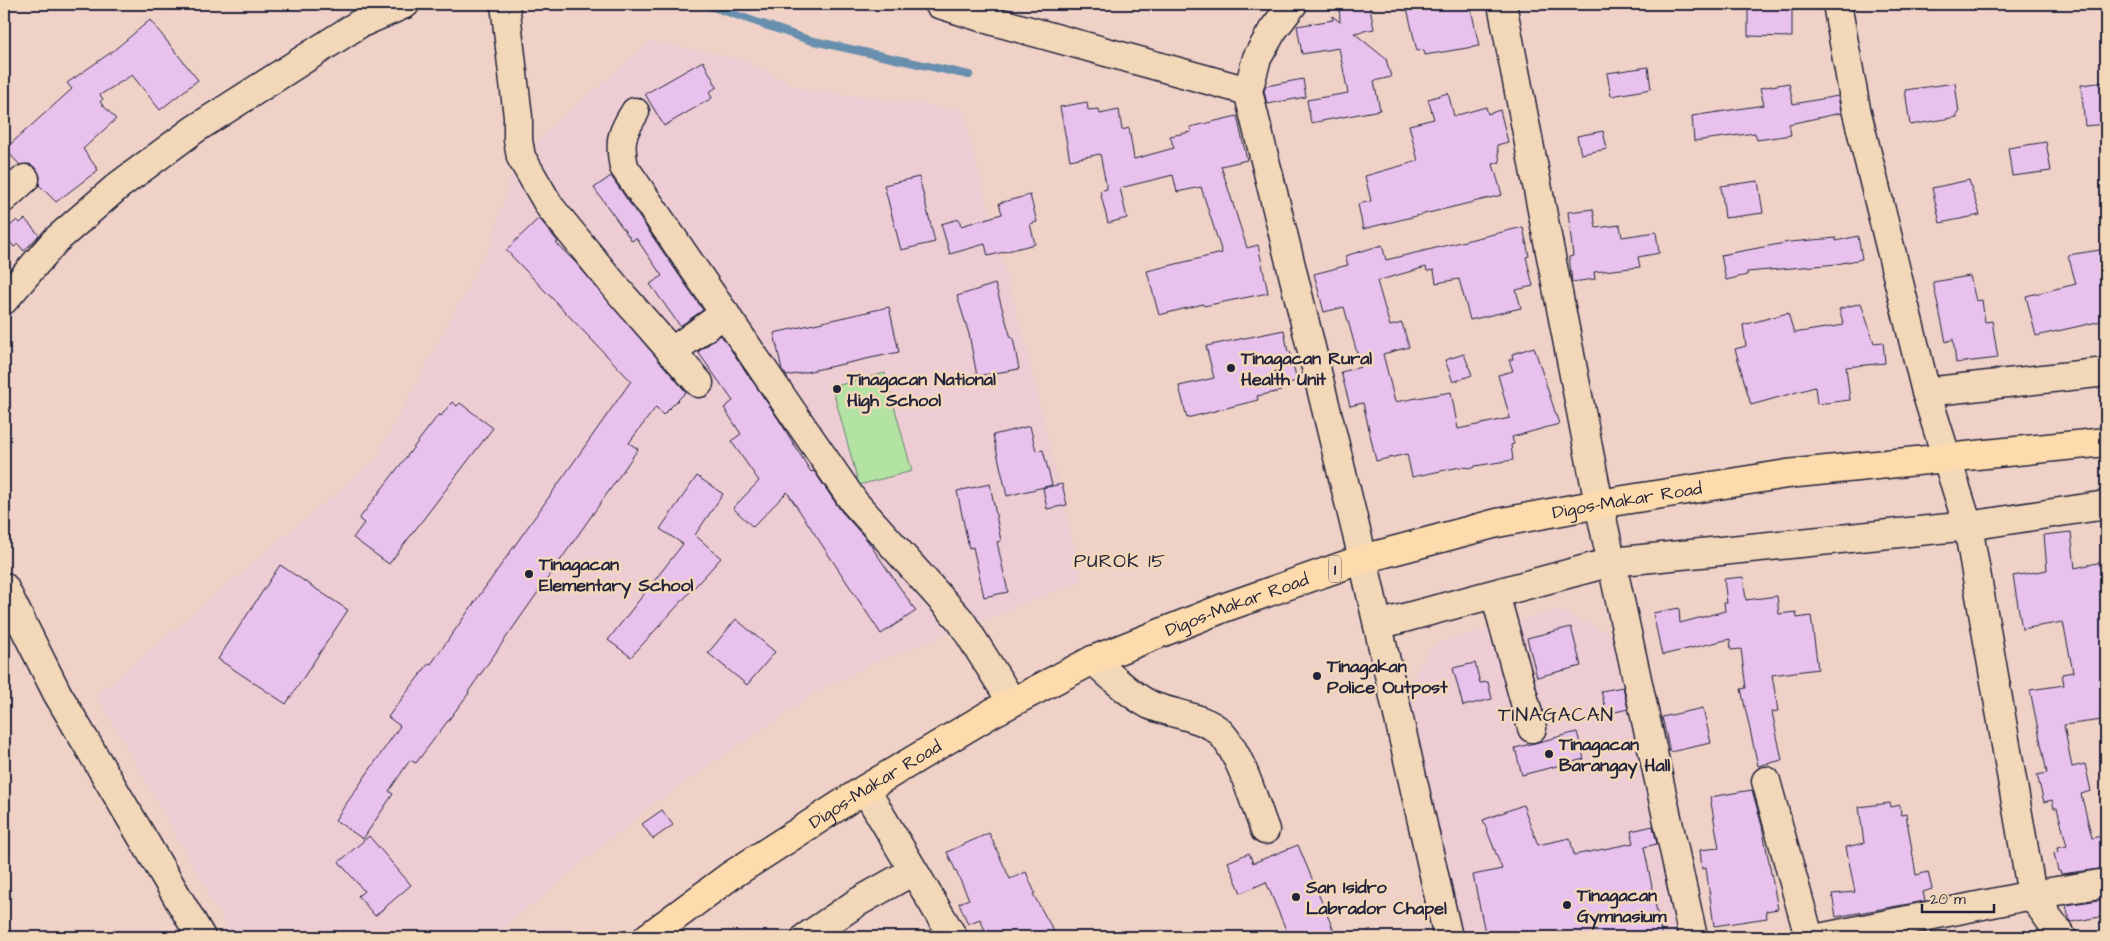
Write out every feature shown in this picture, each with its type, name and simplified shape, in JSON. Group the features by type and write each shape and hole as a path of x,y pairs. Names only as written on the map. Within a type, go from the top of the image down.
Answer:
{"highway":[{"name":"Digos-Makar Road","path":"656,935 730,876 865,789 1012,702 1093,660 1226,607 1363,559 1497,523 1599,504 1787,474 2106,442"}],"street":[{"path":"4,300 55,241 118,186 195,129 359,24 405,4"},
{"path":"505,4 521,156 550,207 699,383"},
{"path":"939,4 990,20 1248,91"},
{"path":"1293,4 1273,30 1257,58 1248,91 1363,559 1448,937"},
{"path":"1502,4 1599,504 1693,937"},
{"path":"1838,4 1856,109 1926,392 1968,526 2032,894 2062,937"},
{"path":"635,112 623,131 621,152 624,167 854,502 961,621 1012,702"},
{"path":"4,198 24,179"},
{"path":"671,352 726,313"},
{"path":"1926,392 2106,372"},
{"path":"1378,625 1612,562 1968,526 2106,505"},
{"path":"4,587 57,693 201,937"},
{"path":"1496,594 1532,728"},
{"path":"1093,660 1130,692 1150,705 1211,725 1221,733 1234,753 1265,830"},
{"path":"1766,781 1809,937"},
{"path":"865,789 953,937"},
{"path":"806,937 858,902 914,871"},
{"path":"1824,937 2032,894 2106,883"}],"shaded area":[{"path":"650,41 745,60 797,88 962,110 1026,347 1082,581 873,663 813,694 653,804 493,937 233,937 97,695 375,460 491,244 516,159"},
{"path":"1559,610 1617,637 1681,936 1459,937 1405,689 1435,644"}],"green space":[{"path":"885,373 912,471 859,485 832,387"}],"building":[{"path":"1339,4 1369,4 1374,29 1354,33 1386,59 1391,77 1374,81 1380,110 1311,123 1307,100 1348,93 1339,48 1302,54 1297,26 1333,20 1332,16 1340,22"},
{"path":"1406,4 1470,4 1479,46 1425,55 1424,50 1417,51"},
{"path":"1789,4 1789,6 1792,6 1792,37 1748,36 1748,5"},
{"path":"150,20 198,80 160,110 132,75 100,95 103,99 100,102 116,119 83,149 98,170 56,202 39,185 40,176 36,168 29,164 20,165 5,149 72,89 67,83 113,51"},
{"path":"703,61 717,87 709,92 712,98 664,126 645,94"},
{"path":"1648,67 1651,89 1611,96 1607,73"},
{"path":"1303,79 1306,97 1267,104 1264,91 1266,86"},
{"path":"2106,82 2106,124 2085,126 2081,85"},
{"path":"1789,83 1793,104 1838,96 1841,113 1789,124 1791,135 1757,140 1755,133 1694,141 1692,116 1764,105 1760,88"},
{"path":"1955,83 1959,113 1957,113 1957,117 1910,125 1905,90"},
{"path":"1448,93 1454,116 1486,107 1488,114 1500,110 1508,142 1497,145 1500,162 1493,164 1502,195 1363,229 1358,204 1371,201 1365,176 1418,161 1409,125 1434,119 1428,99"},
{"path":"1087,102 1088,110 1099,109 1100,114 1119,110 1122,130 1129,128 1134,159 1174,148 1170,136 1191,132 1190,127 1237,116 1247,160 1221,166 1247,248 1258,245 1268,293 1204,306 1203,304 1159,315 1147,271 1222,253 1201,187 1177,192 1173,175 1120,188 1127,218 1108,223 1100,191 1107,189 1100,154 1070,160 1060,107"},
{"path":"1603,131 1607,149 1581,154 1577,136"},
{"path":"2046,142 2051,171 2012,176 2008,148"},
{"path":"611,176 703,310 680,326 650,284 662,276 636,238 632,241 594,188"},
{"path":"919,177 935,242 901,250 884,185"},
{"path":"1969,180 1980,215 1940,223 1932,188"},
{"path":"1758,181 1763,213 1725,218 1721,186"},
{"path":"1030,195 1037,222 1030,224 1035,244 988,256 985,244 950,254 941,224 959,219 961,226 1002,214 999,203"},
{"path":"1593,209 1596,228 1620,225 1622,237 1656,232 1659,253 1638,257 1640,267 1594,272 1595,279 1572,282 1569,257 1573,256 1568,212"},
{"path":"539,218 558,242 556,243 576,263 686,392 663,415 656,407 629,443 638,449 469,693 416,763 410,760 389,791 393,794 363,839 335,820 400,726 388,717 429,663 431,664 631,381 506,250"},
{"path":"25,219 39,235 24,251 18,244 14,247 4,234 4,231 17,220 20,223"},
{"path":"1523,227 1529,256 1526,257 1533,286 1516,290 1521,308 1470,320 1459,279 1436,283 1434,270 1427,271 1426,267 1377,281 1390,326 1402,323 1409,347 1383,354 1395,402 1451,392 1458,429 1510,418 1498,375 1513,371 1509,360 1513,359 1512,354 1534,347 1559,424 1512,437 1514,444 1511,445 1513,460 1475,466 1474,468 1460,467 1412,477 1407,454 1376,461 1363,403 1350,406 1341,372 1361,367 1344,307 1324,312 1314,274 1348,265 1345,256 1382,245 1386,260"},
{"path":"1858,236 1862,259 1837,264 1747,272 1747,275 1726,280 1721,255 1790,242 1836,238 1836,241"},
{"path":"2106,249 2106,320 2036,336 2026,296 2076,284 2068,255"},
{"path":"1970,276 1976,301 1982,300 1985,322 1992,321 1998,358 1956,363 1953,339 1946,342 1933,282"},
{"path":"995,284 1011,338 1013,338 1019,369 977,376 969,334 957,296"},
{"path":"1861,303 1874,343 1883,342 1885,363 1846,367 1850,400 1817,404 1815,387 1751,405 1735,349 1746,346 1743,325 1788,313 1794,333 1844,325 1839,309"},
{"path":"889,307 899,352 787,376 782,370 774,333"},
{"path":"1284,330 1288,352 1290,351 1297,381 1280,385 1281,391 1257,396 1258,400 1187,418 1179,386 1214,378 1206,346"},
{"path":"721,335 779,420 811,472 814,471 841,511 867,540 916,611 881,634 787,492 753,527 733,508 759,481 731,441 741,434 724,408 733,401 698,352"},
{"path":"1464,354 1472,375 1453,382 1445,360"},
{"path":"452,402 457,406 460,403 493,428 389,564 353,538 364,523 359,519 439,414 441,416"},
{"path":"1030,426 1036,451 1043,450 1052,485 1007,496 993,435"},
{"path":"697,476 723,494 695,535 721,558 631,657 608,640 683,544 660,529"},
{"path":"990,484 1001,541 997,542 1008,592 984,597 973,547 969,548 957,491"},
{"path":"1062,484 1067,505 1047,509 1043,488"},
{"path":"2071,532 2075,568 2106,561 2106,709 2101,710 2102,720 2064,725 2072,767 2085,764 2091,791 2081,794 2092,838 2106,835 2106,868 2061,874 2058,871 2054,853 2058,852 2057,848 2067,846 2057,808 2054,808 2052,800 2044,802 2037,775 2047,773 2030,690 2064,685 2062,674 2073,672 2063,622 2022,629 2013,576 2047,570 2044,535"},
{"path":"280,565 348,610 286,704 218,659"},
{"path":"1743,577 1746,600 1777,596 1779,614 1796,612 1797,618 1811,616 1818,669 1772,675 1778,711 1772,712 1782,760 1758,766 1741,689 1746,688 1741,649 1731,650 1730,639 1662,655 1653,613 1679,608 1680,623 1725,611 1724,603 1727,603 1724,579"},
{"path":"736,619 775,652 747,685 708,653"},
{"path":"1571,627 1581,666 1537,677 1527,638"},
{"path":"1475,663 1480,683 1488,682 1492,699 1463,706 1453,668"},
{"path":"1623,687 1628,709 1607,714 1601,691"},
{"path":"1703,708 1711,743 1670,752 1662,717"},
{"name":"Tinagacan Barangay Hall","path":"1577,732 1584,759 1522,775 1515,748"},
{"path":"1752,790 1762,826 1778,909 1766,911 1767,918 1714,926 1706,868 1702,869 1700,850 1719,848 1710,797"},
{"path":"1890,803 1891,807 1900,805 1901,815 1906,814 1916,875 1928,872 1932,889 1923,892 1925,901 1836,917 1832,894 1855,892 1846,847 1864,843 1859,807"},
{"name":"Tinagacan Gymnasium","path":"1523,805 1538,845 1570,838 1574,855 1634,843 1631,831 1653,826 1657,844 1644,847 1662,937 1486,937 1473,875 1502,869 1483,820"},
{"path":"662,810 673,825 653,839 642,824"},
{"path":"989,833 1010,879 1026,872 1035,893 1033,894 1057,937 988,937 980,919 968,924 959,903 969,899 947,852"},
{"path":"369,836 411,885 375,916 358,896 364,891 339,862"},
{"name":"San Isidro Labrador Chapel","path":"1298,845 1333,929 1314,937 1289,937 1266,882 1241,893 1228,862 1249,853 1253,863"},
{"path":"2106,899 2106,916 2071,922 2069,920 2066,905"},
{"path":"1932,931 1934,937 1902,937"}],"waterway":[{"path":"704,4 809,40 969,75"}],"place":[{"name":"Tinagacan Rural Health Unit","path":"1231,368"},
{"name":"Tinagacan National High School","path":"837,389"},
{"name":"Tinagacan Elementary School","path":"529,574"},
{"name":"Tinagakan Police Outpost","path":"1317,676"},
{"name":"Tinagacan Barangay Hall","path":"1549,754"},
{"name":"San Isidro Labrador Chapel","path":"1296,897"},
{"name":"Tinagacan Gymnasium","path":"1567,905"}],"district":[{"name":"PUROK 15","path":"1120,560"},
{"name":"TINAGACAN","path":"1556,714"}]}
